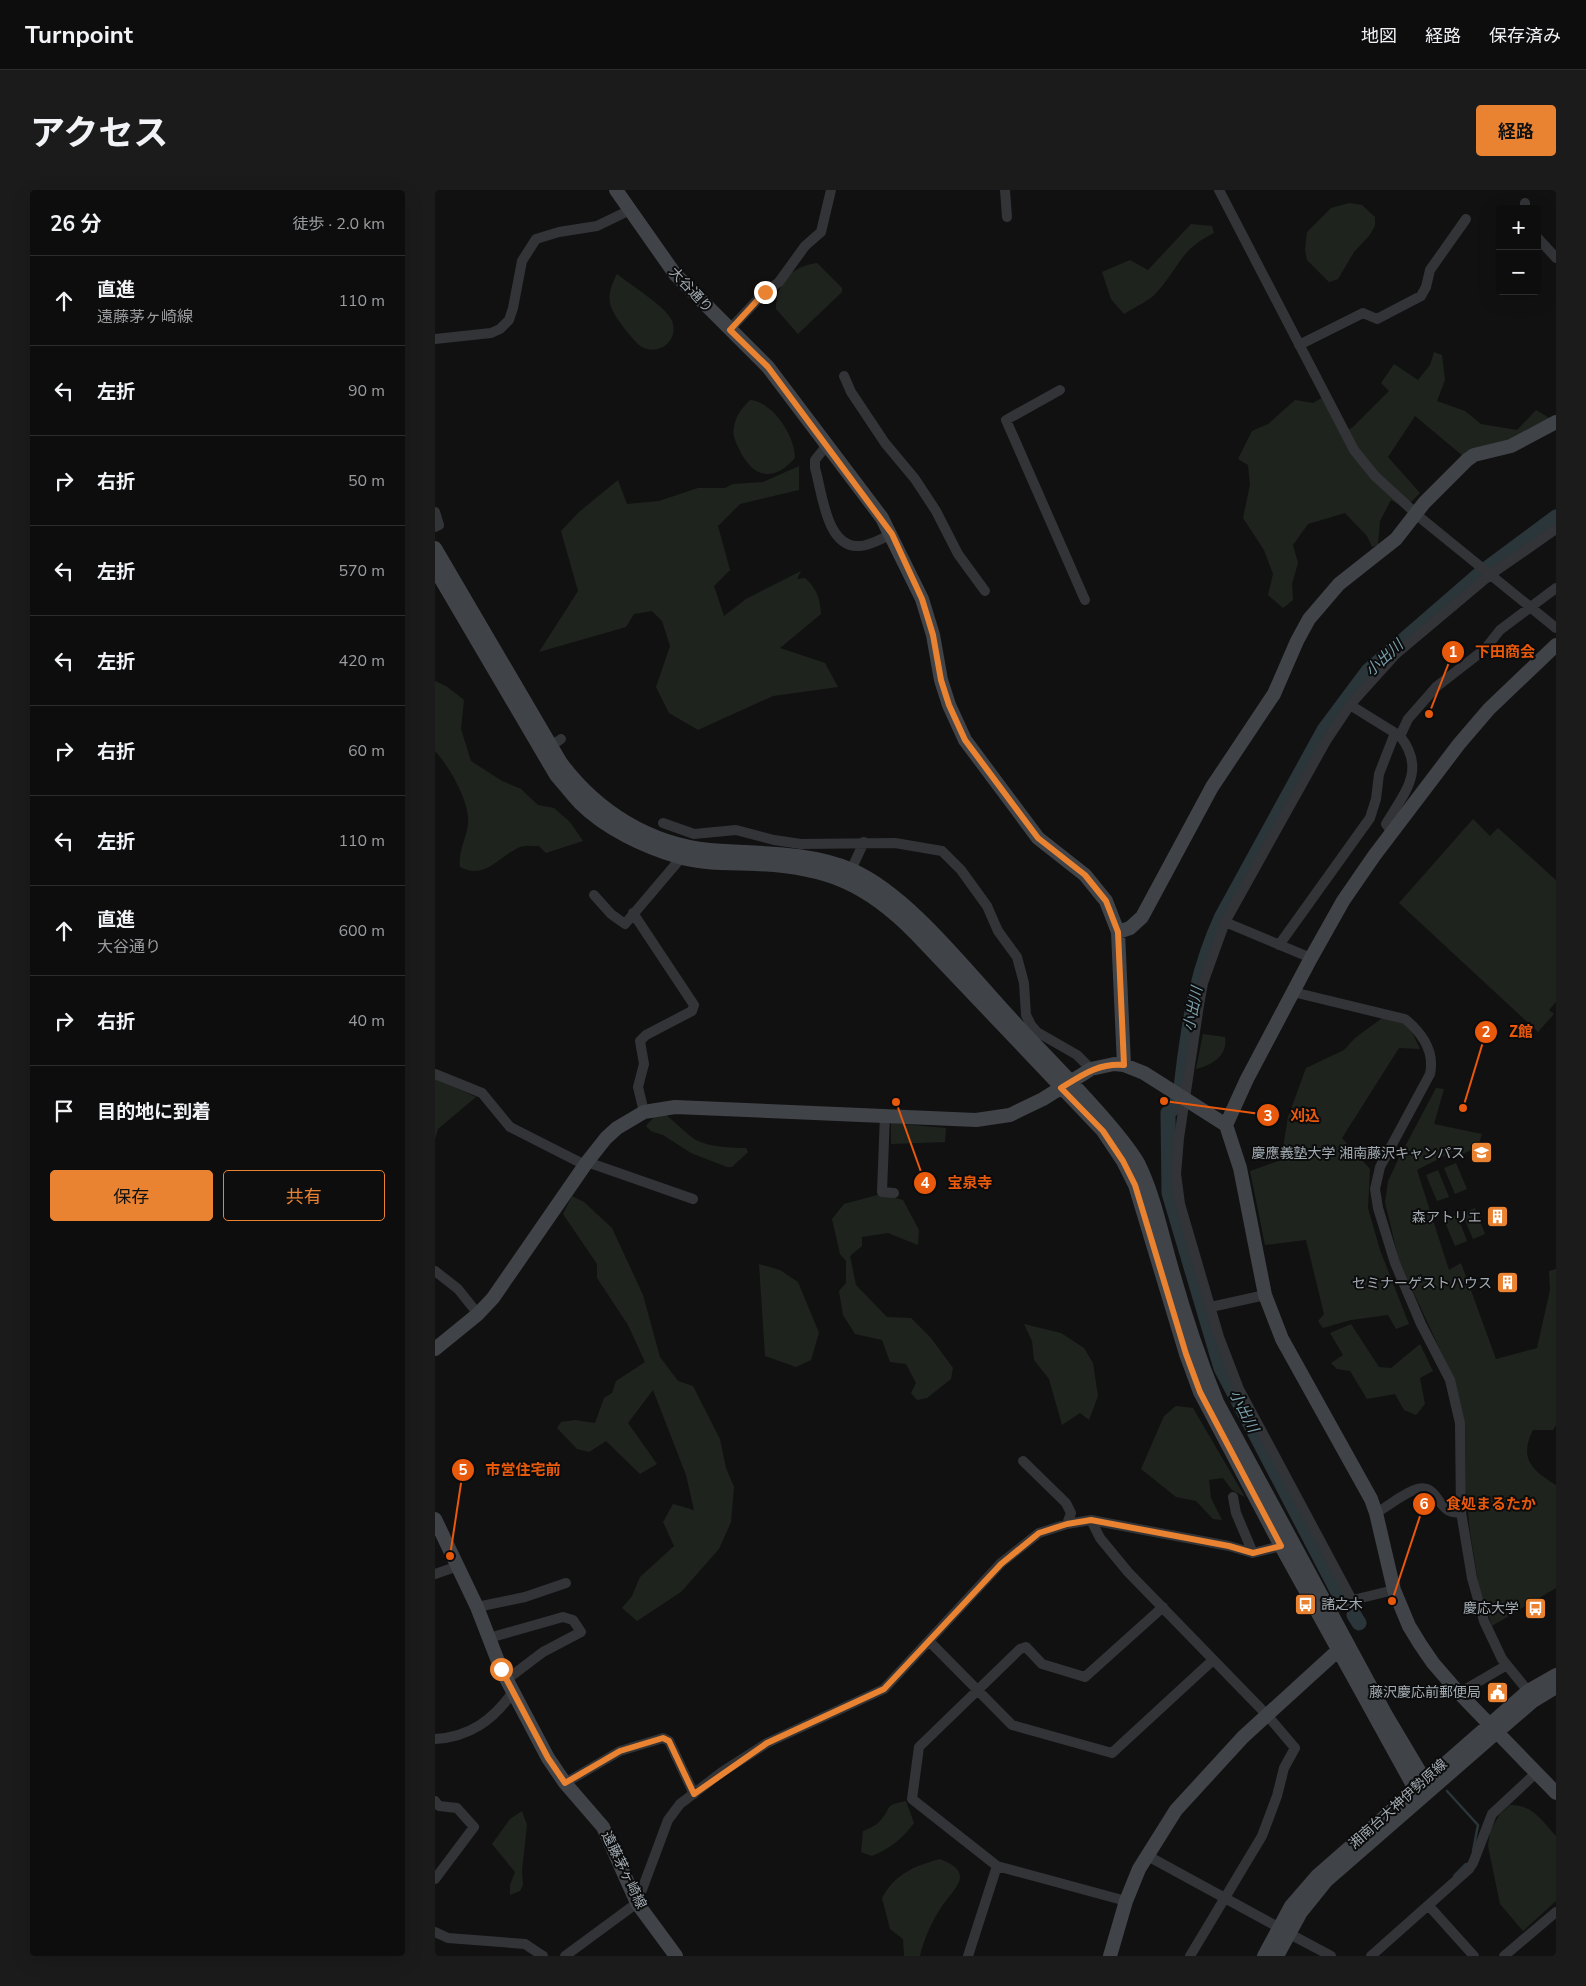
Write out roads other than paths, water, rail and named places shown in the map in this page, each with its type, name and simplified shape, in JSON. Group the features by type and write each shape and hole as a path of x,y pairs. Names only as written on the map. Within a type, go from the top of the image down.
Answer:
{"street":[{"name":"大谷通り","path":"616,190 675,274 768,367 892,534 922,599 933,635 941,680 949,705 965,740 1038,838 1094,884 1106,901 1118,932 1124,1065"},
{"path":"730,330 765,292 779,282 805,246 821,232 831,190"},
{"path":"1005,190 1007,217"},
{"path":"1219,190 1299,345 1355,450 1366,466 1417,514 1556,628"},
{"path":"435,339 491,334 501,329 509,320 513,308 522,261 535,239 597,226 630,210"},
{"path":"1299,345 1363,313 1377,319 1421,296 1426,287 1430,270 1465,218"},
{"path":"1541,241 1556,258"},
{"path":"844,376 851,392 885,444 915,479 936,511 958,554 985,591"},
{"path":"1060,390 1006,420 1085,600"},
{"path":"1118,932 1129,928 1142,917 1212,787 1274,694 1297,641 1309,619 1339,584 1390,544 1467,460 1474,455 1511,446 1556,422"},
{"path":"827,445 815,460 815,468 829,521 836,536 842,541 859,546 892,534"},
{"path":"435,512 439,525 435,527"},
{"path":"1352,1600 1239,1389 1229,1365 1177,1191 1181,1097 1203,983 1225,922 1326,741 1350,704 1396,654 1486,572 1556,529"},
{"path":"435,548 556,742 579,786 602,806 634,827 664,840 710,850 773,853 813,859 851,870 884,889 914,915 1066,1085 1103,1131 1123,1161 1135,1185 1186,1354 1200,1392 1281,1546 1386,1715 1422,1789"},
{"path":"435,569 541,750 562,782 581,804 610,826 642,844 681,858 795,867 827,875 871,894 895,912 1119,1136 1137,1162 1151,1197 1200,1360 1217,1402 1328,1606 1343,1645"},
{"path":"1279,945 1370,818 1376,799 1379,774 1397,735 1409,719 1436,687 1478,655 1500,630 1556,588"},
{"path":"1226,1125 1247,1079 1343,900 1459,744 1489,709 1556,645"},
{"path":"1350,704 1397,735 1407,745 1413,766 1412,780 1386,824 1392,832"},
{"path":"663,823 695,834 737,830 774,840 801,844 895,842 942,851 953,860 987,906 998,931 1017,957 1024,983 1026,1015 1031,1026 1037,1032 1077,1055 1091,1069"},
{"path":"851,870 863,842"},
{"path":"594,895 611,914 625,924 681,858"},
{"path":"633,913 693,1005 692,1011 646,1035 640,1041 644,1064 638,1087 644,1112"},
{"path":"1225,922 1311,958"},
{"path":"1293,992 1405,1019 1415,1028 1428,1048 1432,1067 1430,1074 1380,1167 1375,1189 1378,1208 1395,1263 1421,1324 1450,1380 1460,1422 1461,1512 1472,1578 1484,1622 1507,1666 1528,1690"},
{"path":"435,1350 478,1314 493,1298 586,1164 617,1128 644,1112 675,1107 992,1118 1026,1108 1091,1069 1114,1064 1124,1065 1144,1073 1226,1125 1240,1168 1265,1295 1282,1339 1376,1513 1394,1590 1420,1644 1433,1663 1459,1693 1556,1793"},
{"path":"435,1074 482,1093 510,1127 586,1164 693,1199"},
{"path":"885,1115 882,1192 893,1193"},
{"path":"435,1271 458,1289 478,1314"},
{"path":"1211,1306 1265,1295"},
{"path":"1023,1461 1067,1503 1071,1513 1067,1524"},
{"path":"1376,1513 1417,1489 1425,1488 1431,1491 1447,1512 1454,1514 1461,1512"},
{"path":"1233,1497 1236,1514 1253,1553"},
{"name":"遠藤茅ヶ崎線","path":"435,1519 477,1607 510,1686 548,1758 565,1783 603,1827 637,1903 676,1956"},
{"path":"565,1956 637,1903 668,1820 680,1804 767,1743 884,1689 1001,1564 1039,1533 1067,1524 1091,1520 1229,1546 1253,1553 1281,1546"},
{"path":"1091,1520 1100,1538 1128,1572 1267,1715 1295,1748 1284,1768 1277,1796 1262,1836 1190,1956"},
{"path":"435,1574 458,1566"},
{"path":"477,1607 525,1597 566,1583"},
{"path":"1328,1606 1394,1590"},
{"path":"1126,1901 997,1866 912,1799 919,1747 1020,1649 1025,1647 1042,1664 1085,1677 1163,1606"},
{"path":"435,1739 460,1735 488,1721 510,1686 543,1652 581,1632 573,1620 563,1617 489,1638"},
{"path":"929,1641 1012,1725 1112,1753 1213,1660"},
{"path":"1109,1956 1126,1901 1146,1855 1176,1810 1267,1715 1343,1645"},
{"path":"1459,1693 1507,1666"},
{"name":"湘南台大神伊勢原線","path":"1277,1956 1291,1906 1317,1876 1493,1727 1528,1690 1556,1675"},
{"name":"湘南台大神伊勢原線","path":"1493,1727 1556,1687"},
{"path":"565,1783 620,1751 663,1738 669,1741 694,1794"},
{"path":"1371,1956 1384,1951 1473,1863 1492,1814 1536,1773"},
{"path":"435,1801 439,1806 457,1808 474,1827 435,1879"},
{"path":"1146,1855 1331,1956"},
{"path":"968,1956 997,1866"},
{"path":"1429,1906 1474,1956"},
{"path":"1504,1956 1556,1912"},
{"name":"湘南台大神伊勢原線","path":"1265,1956 1283,1930"},
{"path":"435,1932 448,1938 525,1944 543,1956"}],"waterway":[{"name":"小出川","path":"1339,1594 1221,1368 1169,1193 1168,1113 1176,1104 1180,1094 1196,992 1214,935 1222,916 1324,730 1368,671 1482,572 1556,517"},
{"name":"小出川","path":"1354,1615 1359,1623"},
{"path":"1447,1791 1478,1825 1473,1851"},
{"path":"1454,1876 1466,1864"}],"place":[{"name":"下田商会","path":"1429,714"},
{"name":"刈込","path":"1164,1101"},
{"name":"宝泉寺","path":"896,1102"},
{"name":"Ζ館","path":"1463,1108"},
{"name":"慶應義塾大学 湘南藤沢キャンパス","path":"1481,1153"},
{"name":"森アトリエ","path":"1498,1217"},
{"name":"セミナーゲストハウス","path":"1508,1283"},
{"name":"市営住宅前","path":"450,1556"},
{"name":"食処まるたか","path":"1392,1601"},
{"name":"諸之木","path":"1305,1604"},
{"name":"慶応大学","path":"1535,1608"},
{"name":"藤沢慶応前郵便局","path":"1497,1692"}]}
